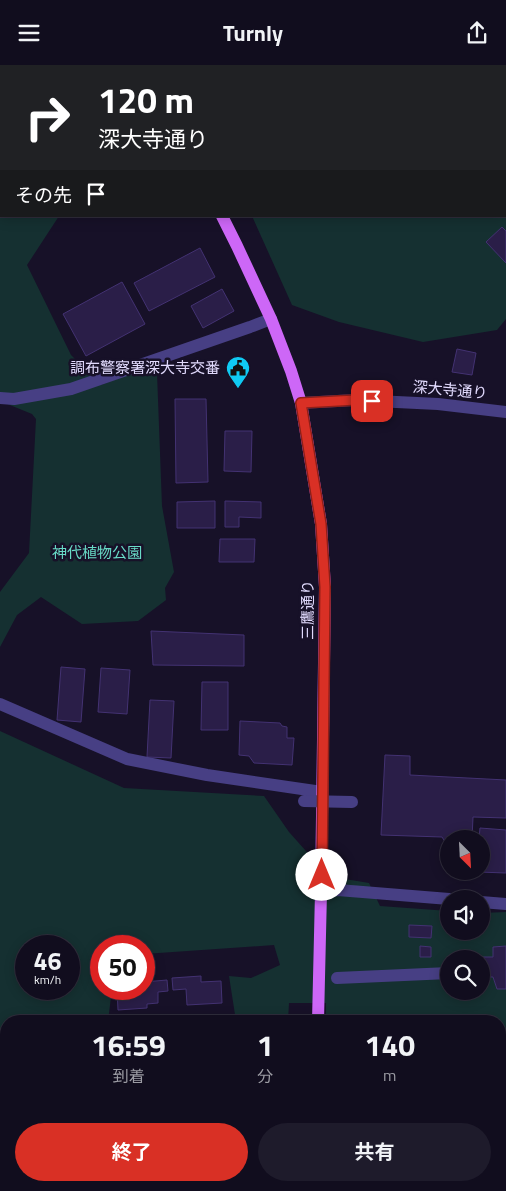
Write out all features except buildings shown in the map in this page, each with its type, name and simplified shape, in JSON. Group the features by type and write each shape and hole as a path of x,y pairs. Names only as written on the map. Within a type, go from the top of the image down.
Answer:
{"main road":[{"name":"三鷹通り","path":"222,217 271,319 291,371 301,403 321,524 325,587 318,1015"}],"street":[{"path":"0,398 14,399 71,389 271,319"},
{"name":"深大寺通り","path":"301,403 356,400 438,404 506,412"},
{"path":"0,704 127,759 207,775 322,792"},
{"path":"304,801 352,803"},
{"path":"321,892 338,890 440,898"},
{"path":"490,903 506,904"},
{"path":"337,978 440,973"}],"green space":[{"name":"神代植物公園","path":"0,217 58,217 27,265 71,355 101,385 150,366 157,373 162,506 174,572 165,588 166,600 138,621 82,624 41,597 17,615 0,647 0,592 29,553 36,419 32,414 0,401"},
{"path":"252,217 506,217 506,319 497,330 423,342 339,322 292,305"},
{"path":"0,731 124,788 264,796 289,832 314,860 328,863 333,877 369,883 380,906 440,910 440,940 490,940 490,913 506,912 506,1015 326,1015 326,1003 289,1003 288,1015 235,1015 229,976 251,978 280,965 274,945 155,953 155,935 90,935 90,1000 111,1000 109,1015 0,1015"}],"place":[{"name":"調布警察署深大寺交番","path":"238,389"}],"route":[{"path":"322,875 324,553 301,403 372,401"}]}
